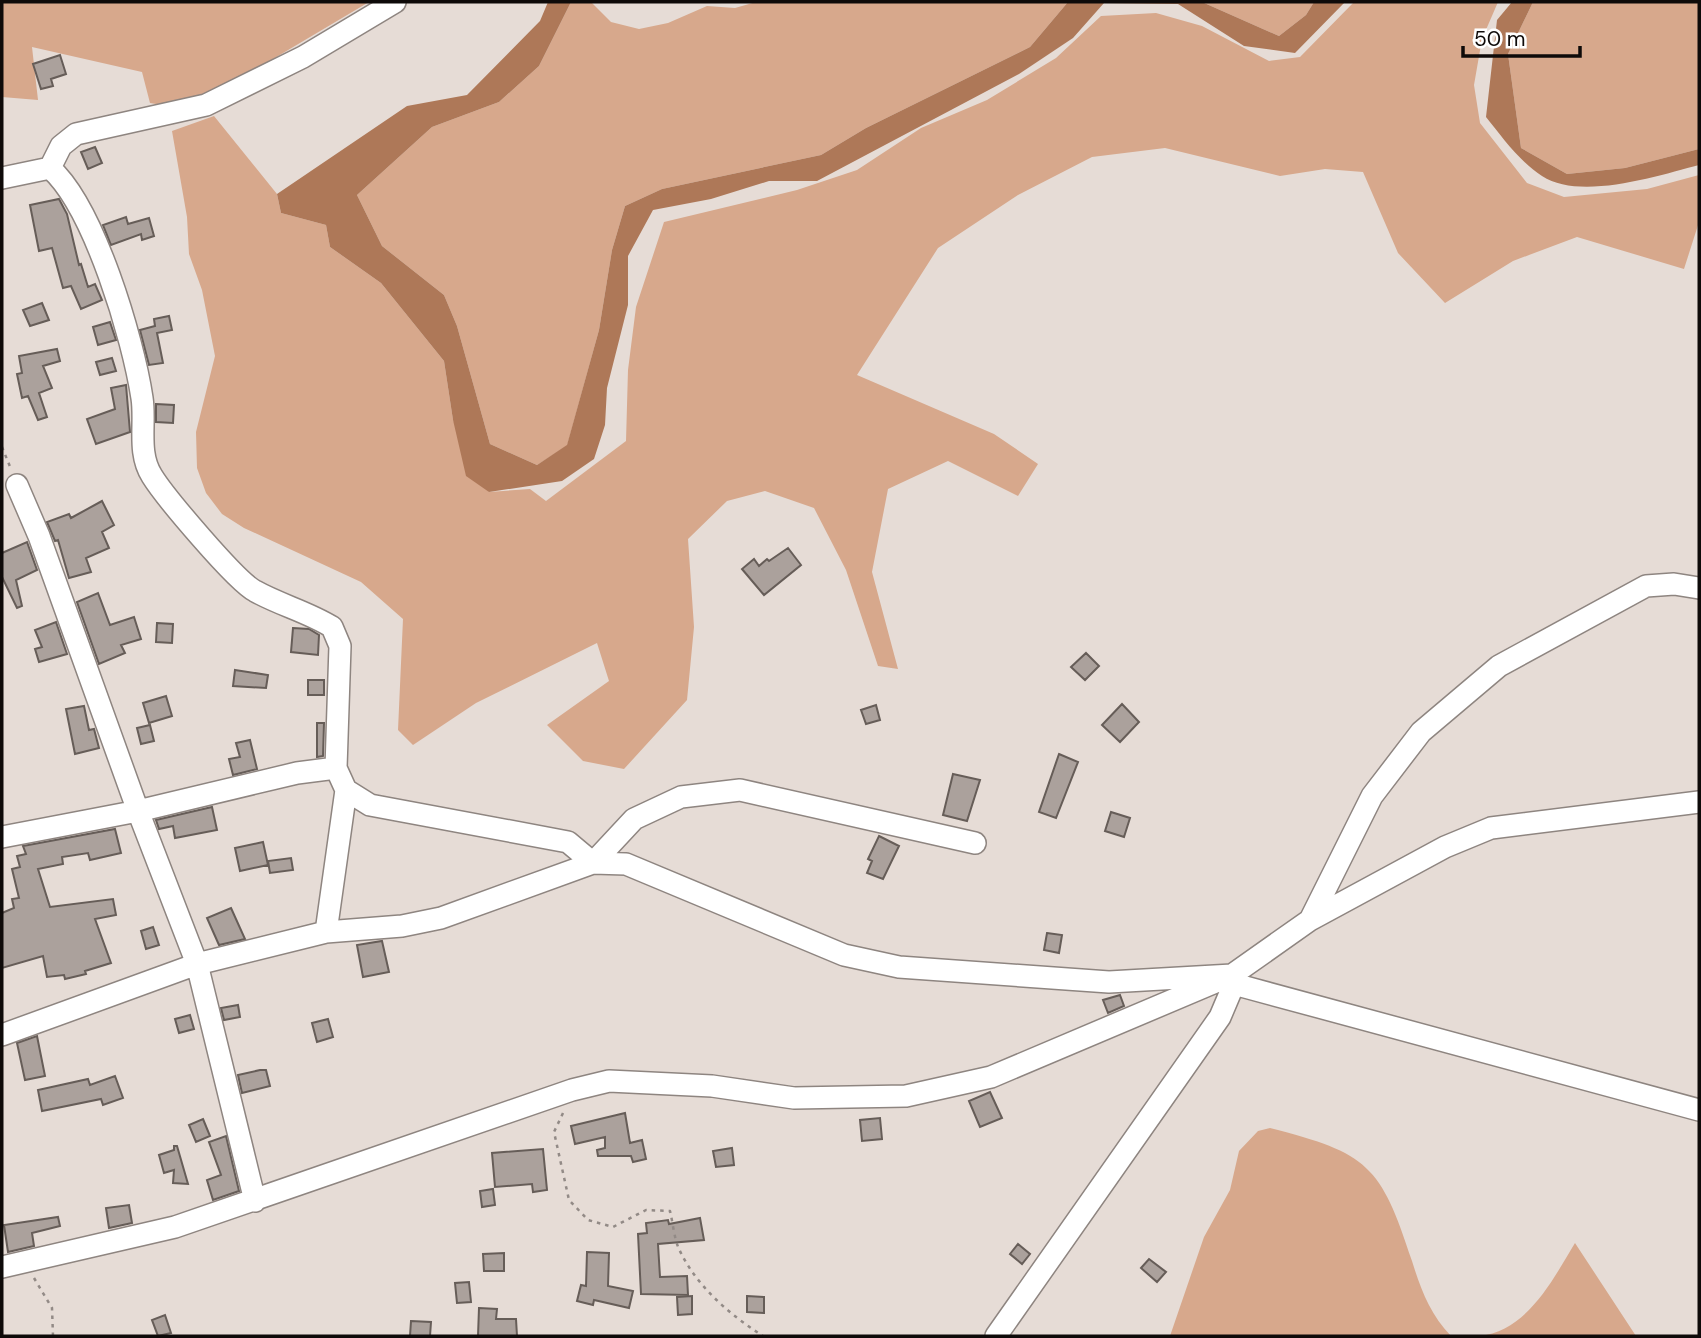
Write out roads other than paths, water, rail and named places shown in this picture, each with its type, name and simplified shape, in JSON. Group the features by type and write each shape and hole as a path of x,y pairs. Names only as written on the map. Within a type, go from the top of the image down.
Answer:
{"street":[{"path":"50,168 61,146 76,134 206,105 303,57 395,2"},
{"path":"2,178 50,168"},
{"path":"50,168 77,199 126,323 143,400 142,443 150,475 229,568 252,590 332,627 340,646 336,768 346,790 326,932"},
{"path":"17,485 39,536 138,811 197,964 255,1202"},
{"path":"1310,920 1372,796 1421,732 1499,666 1646,586 1674,584 1699,588"},
{"path":"2,837 138,811 297,773 336,768"},
{"path":"346,790 370,805 568,842 593,863"},
{"path":"593,863 634,819 681,797 740,790 975,843"},
{"path":"2,1267 175,1227 255,1202 572,1090 609,1081 712,1086 794,1098 906,1096 991,1077 1233,980 1310,920 1445,847 1490,828 1699,802"},
{"path":"2,1035 197,964 326,932 402,926 441,918 593,863 626,864 844,955 899,967 1109,982 1233,980 1699,1110"},
{"path":"996,1336 1220,1017 1233,980"}]}
